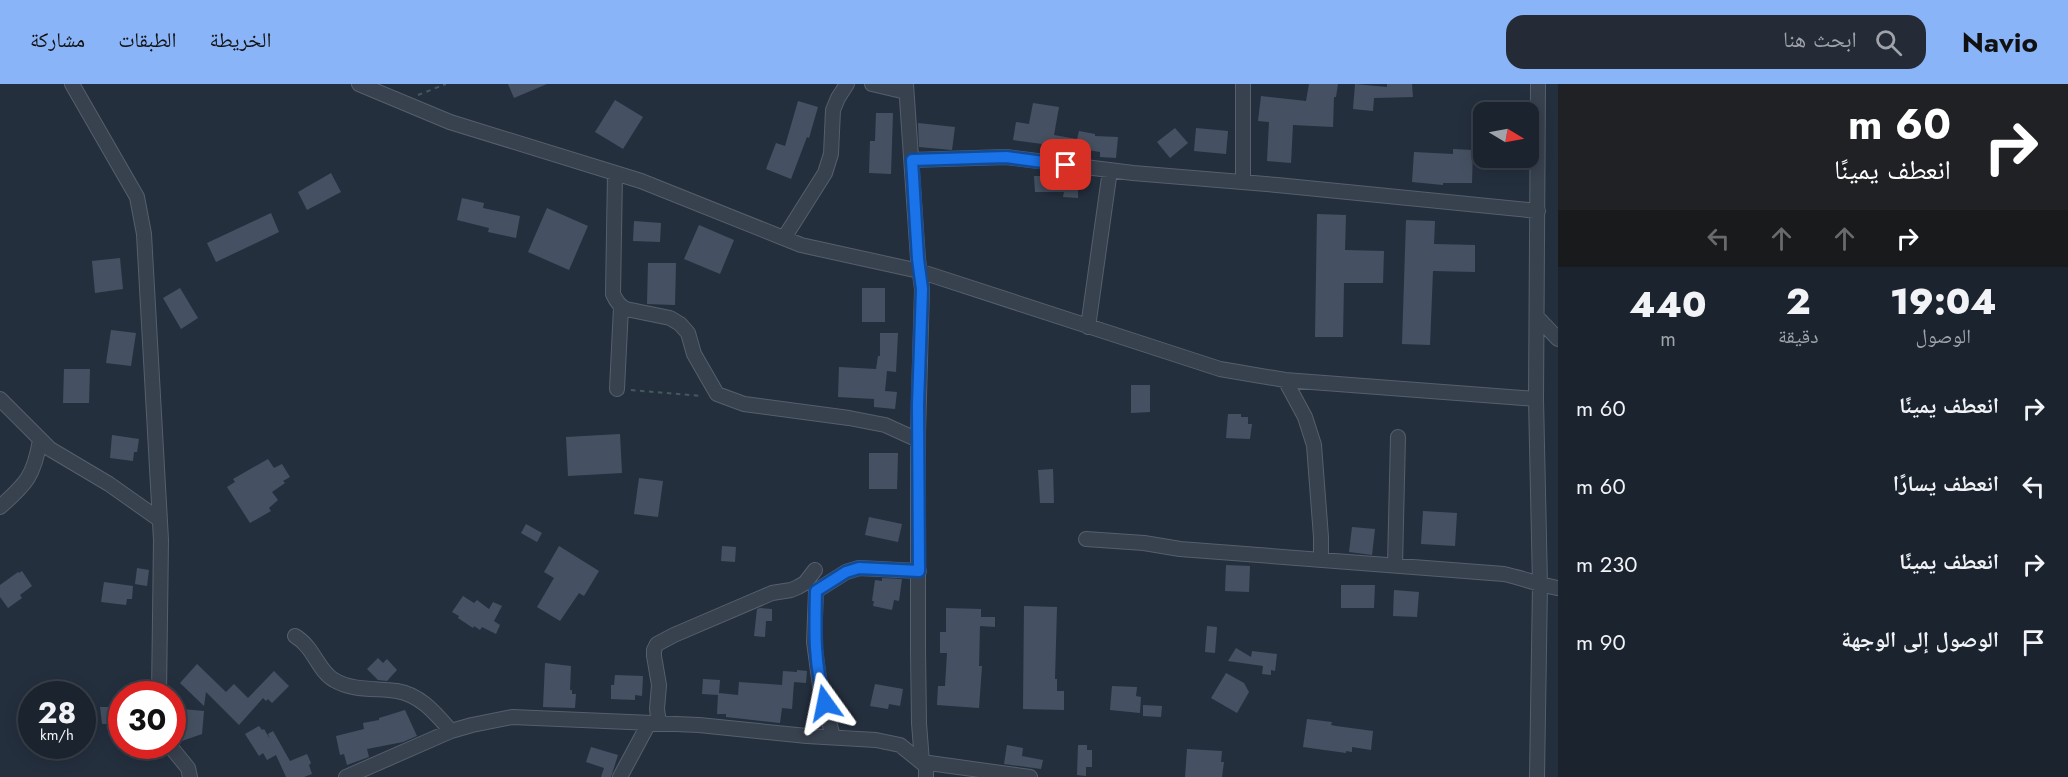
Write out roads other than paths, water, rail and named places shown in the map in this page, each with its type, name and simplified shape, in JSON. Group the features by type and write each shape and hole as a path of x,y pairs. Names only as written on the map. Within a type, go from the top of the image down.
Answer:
{"street":[{"path":"72,84 137,197 144,234 160,520 159,681"},
{"path":"359,84 450,122 641,181 801,245 919,271 1220,369 1285,380 1536,399"},
{"path":"784,238 825,173 831,154 833,110 847,84"},
{"path":"872,84 906,88 922,289 918,440 918,652 922,762"},
{"path":"1243,84 1243,182"},
{"path":"1537,777 1540,585 1536,399 1538,84"},
{"path":"912,160 1006,157 1110,170 1538,211"},
{"path":"1088,327 1110,170"},
{"path":"615,173 613,294 621,307 617,389"},
{"path":"621,307 670,318 680,324 688,333 694,354 717,394 744,404 885,425 918,440"},
{"path":"1538,318 1558,339"},
{"path":"1285,380 1305,417 1314,445 1321,559"},
{"path":"0,399 40,440 58,454 109,484 160,520"},
{"path":"1395,566 1398,437"},
{"path":"0,507 21,488 32,474 40,440"},
{"path":"1086,539 1144,543 1180,549 1504,574 1558,588"},
{"path":"833,737 820,686 814,642 816,591 846,572 859,568 919,571"},
{"path":"620,777 654,723 659,685 654,656 657,644 674,634 772,593 798,587 805,583 815,570"},
{"path":"295,636 305,642 331,679 352,687 399,691 412,696 427,705 451,731"},
{"path":"346,777 451,731 472,724 512,717 654,723 876,740 900,745 926,766 926,777"},
{"path":"181,759 188,768 190,777"},
{"path":"922,762 1030,777"}]}
